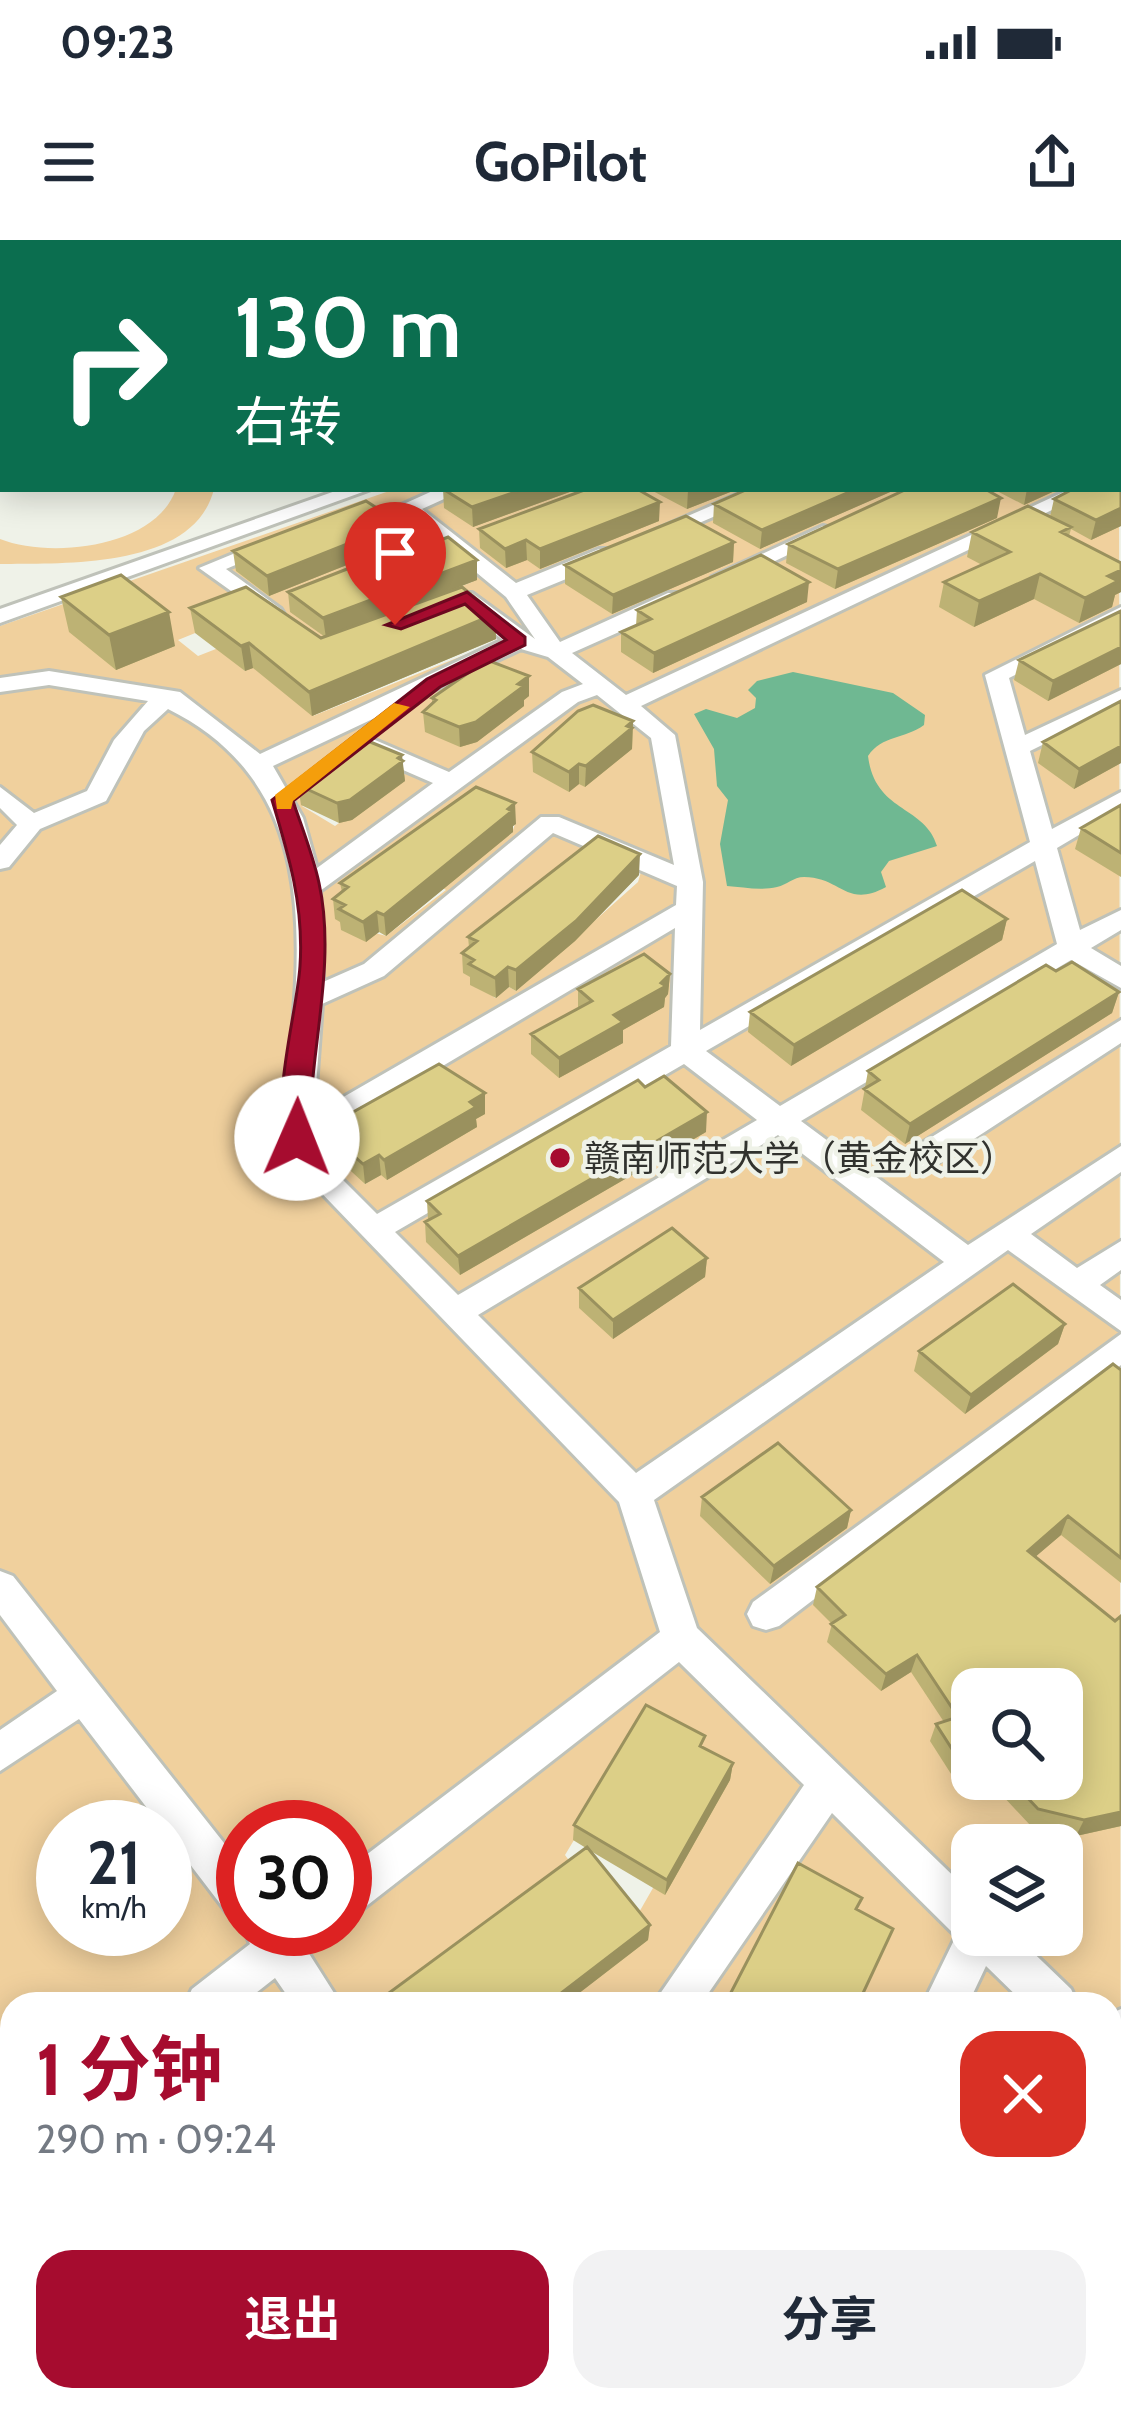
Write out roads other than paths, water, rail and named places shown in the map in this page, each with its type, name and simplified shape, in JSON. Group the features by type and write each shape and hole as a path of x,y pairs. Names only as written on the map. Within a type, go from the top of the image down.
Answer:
{"street":[{"path":"0,616 352,492"},
{"path":"447,492 407,506 514,592 556,652 663,735 691,894 685,1050"},
{"path":"514,592 632,544 675,517 757,492"},
{"path":"309,886 570,697 612,696 1080,492"},
{"path":"446,605 467,597 519,641 556,652 749,557 862,516"},
{"path":"675,517 749,557"},
{"path":"278,611 210,568 341,519"},
{"path":"1121,614 997,675 1071,947 1121,979"},
{"path":"257,764 519,641"},
{"path":"0,685 27,674 172,697 231,738 292,792 309,886 309,999 297,1084 296,1152 634,1494 681,1638 951,1902"},
{"path":"434,683 346,748 491,798"},
{"path":"0,861 32,824 97,796 122,740 156,704 172,697"},
{"path":"1016,749 1121,698"},
{"path":"0,794 32,824"},
{"path":"372,1231 1121,800"},
{"path":"309,999 374,970 540,818 691,894"},
{"path":"297,1138 691,894"},
{"path":"454,1313 1121,918"},
{"path":"920,1159 1121,1030"},
{"path":"685,1050 967,1262"},
{"path":"634,1494 1121,1157"},
{"path":"1008,1234 1121,1318"},
{"path":"1077,1285 1121,1252"},
{"path":"766,1614 1121,1347"},
{"path":"0,1587 216,1865"},
{"path":"372,1877 681,1638"},
{"path":"0,1754 84,1694"},
{"path":"683,1992 829,1783"},
{"path":"220,1992 260,1956"},
{"path":"294,1956 313,1992"},
{"path":"951,1992 971,1956"},
{"path":"1005,1956 1043,1992"}],"place":[{"name":"赣南师范大学（黄金校区）","path":"560,1158"}]}
